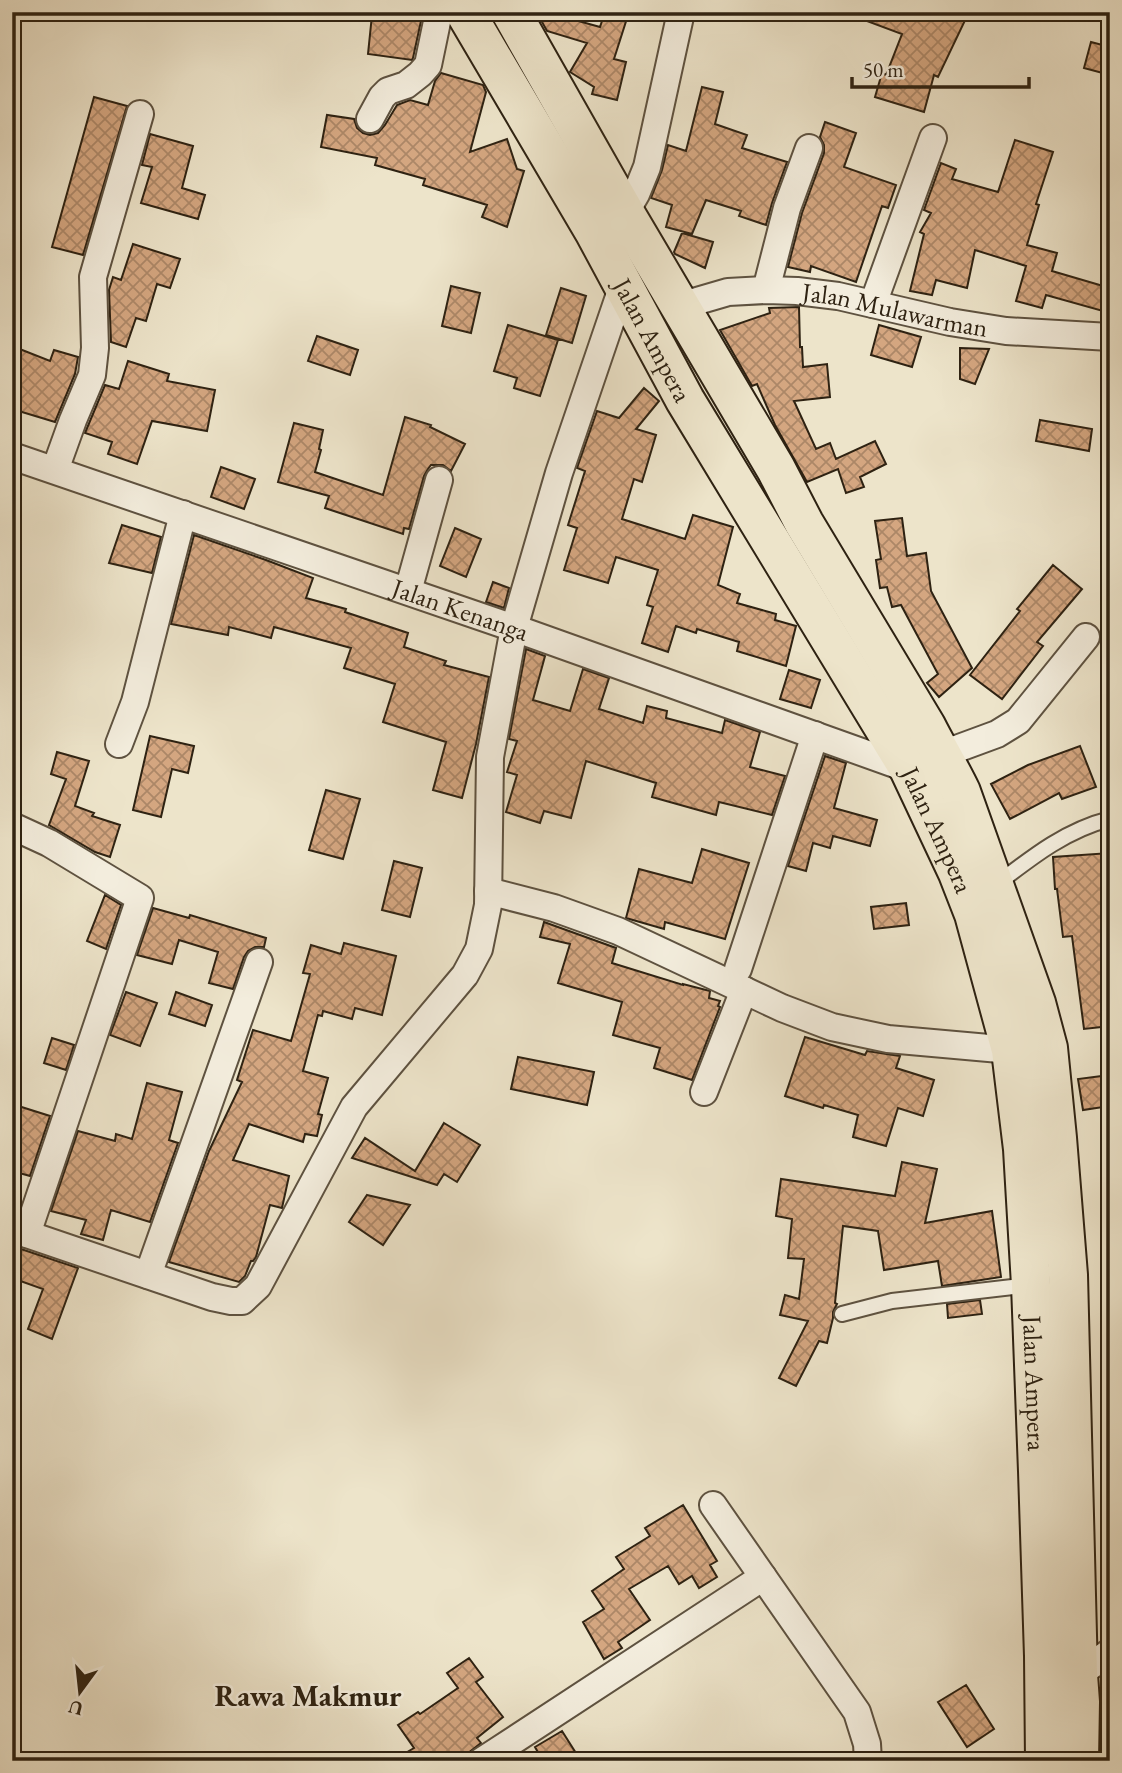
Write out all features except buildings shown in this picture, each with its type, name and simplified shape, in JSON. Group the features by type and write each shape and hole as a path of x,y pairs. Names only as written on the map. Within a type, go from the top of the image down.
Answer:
{"main road":[{"name":"Jalan Ampera","path":"465,12 609,222 680,306 776,469 804,523 926,726 925,762 958,873 974,914 1011,1050 1023,1149 1031,1285 1044,1642 1045,1761"},
{"name":"Jalan Ampera","path":"510,12 609,222 623,285 685,400 925,762 961,792 1036,1003 1048,1048 1068,1275 1080,1702 1079,1761"}],"street":[{"path":"370,119 388,91 406,85 428,65 439,12"},
{"path":"609,222 636,194 647,167 681,12"},
{"path":"55,470 92,375 95,348 93,277 140,114"},
{"path":"873,304 933,138"},
{"path":"766,290 787,208 809,148"},
{"path":"12,826 49,843 140,898 20,1231 212,1297 242,1301 258,1286 354,1107 465,975 479,949 488,905 491,757 514,628 559,473 623,285"},
{"name":"Jalan Mulawarman","path":"680,306 728,292 797,291 838,296 1006,331 1110,337"},
{"name":"Jalan Kenanga","path":"12,456 514,628 815,735 925,762"},
{"path":"408,592 439,480"},
{"path":"119,744 135,702 183,514"},
{"path":"925,762 997,734 1018,721 1086,637"},
{"path":"704,1092 815,735"},
{"path":"488,891 554,908 741,979 782,1008 832,1027 888,1039 1011,1050"},
{"path":"148,1275 259,962"},
{"path":"713,1505 857,1712 867,1744 868,1761"},
{"path":"482,1761 763,1577"},
{"path":"1078,1675 1110,1652"}],"lane":[{"path":"995,886 1042,849 1090,824 1110,819"},
{"path":"842,1314 892,1301 1031,1285"}],"district":[{"name":"Rawa Makmur","path":"308,1696"}]}
